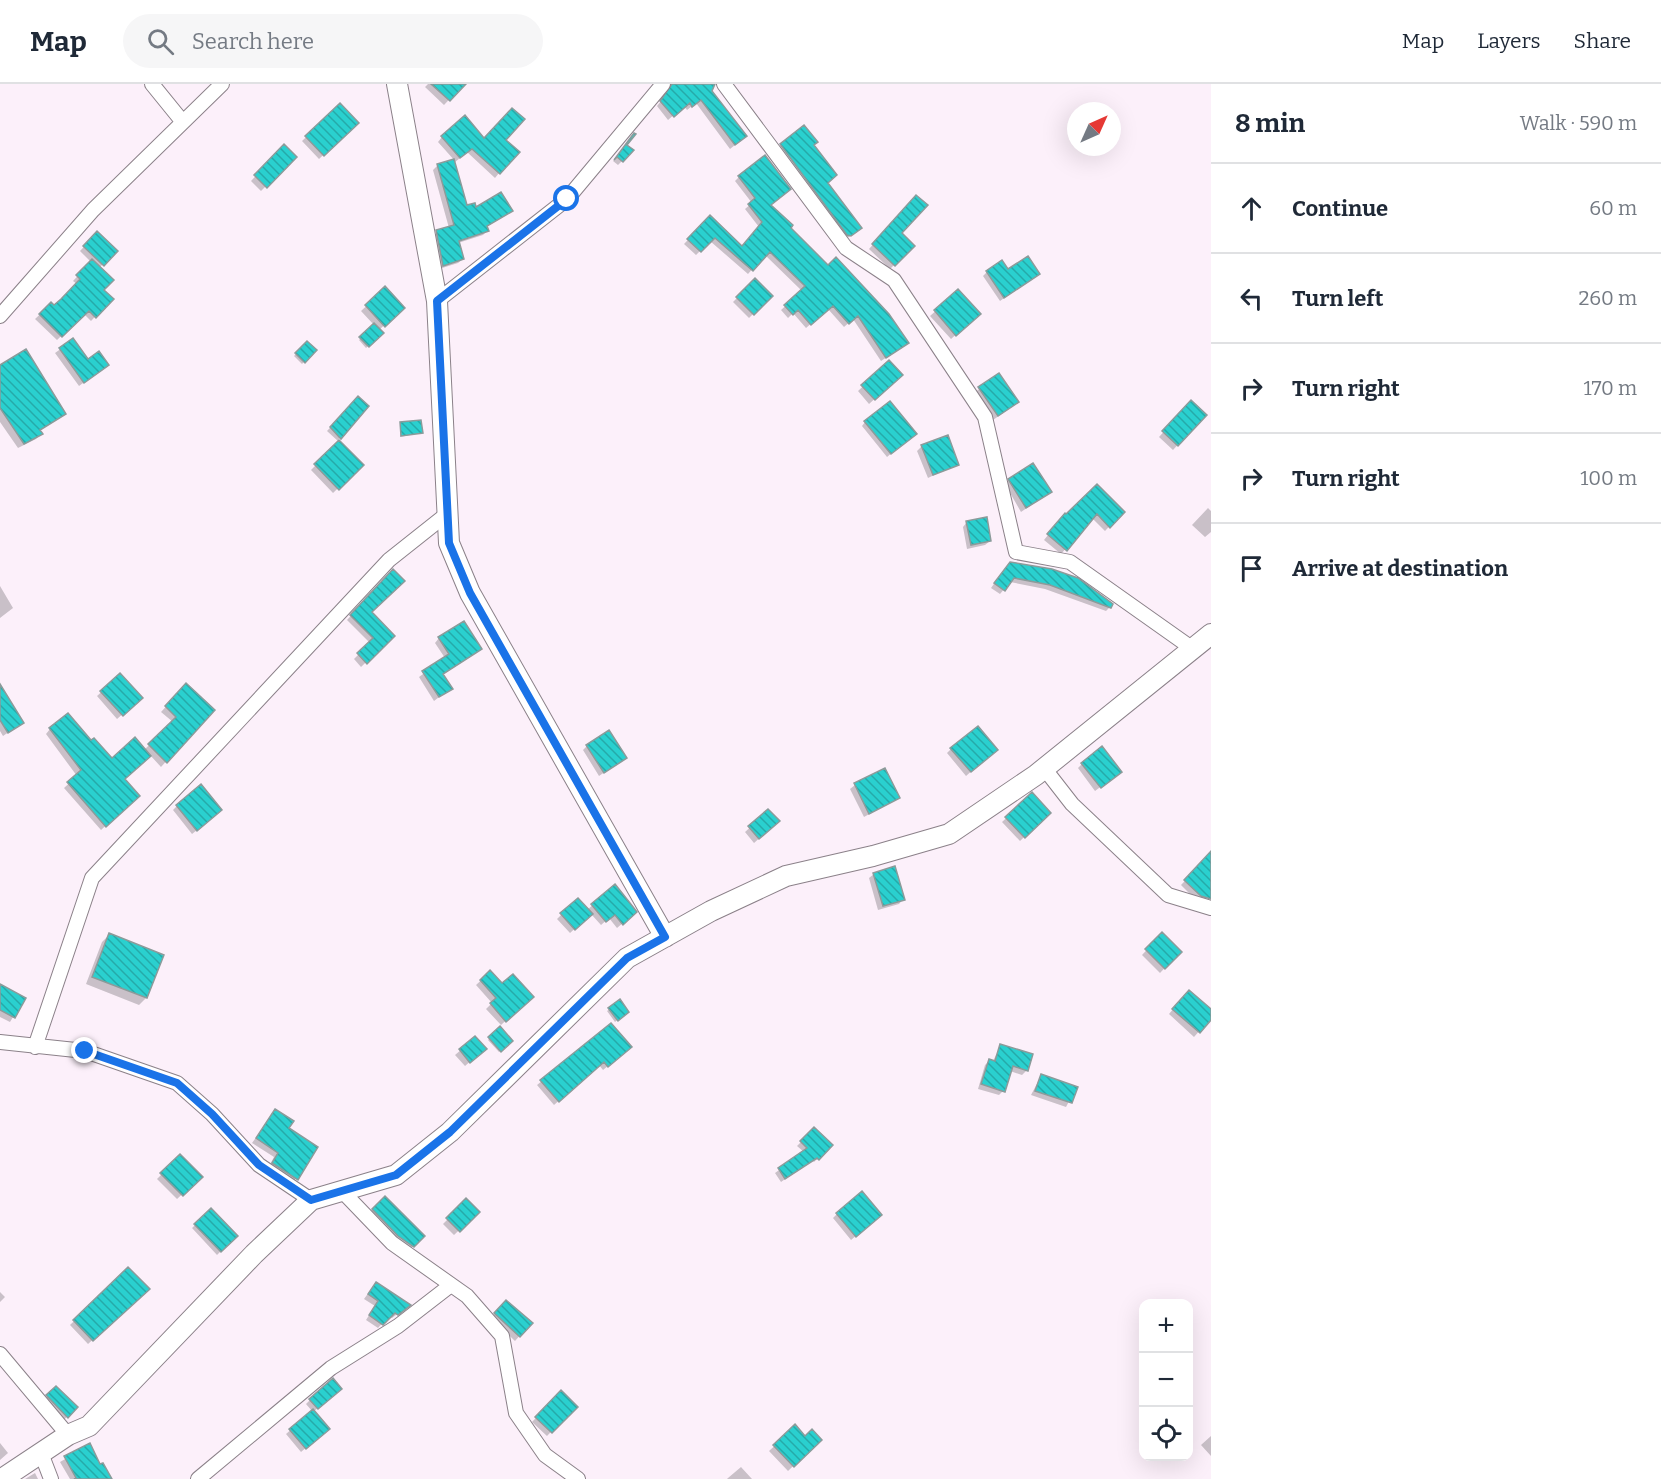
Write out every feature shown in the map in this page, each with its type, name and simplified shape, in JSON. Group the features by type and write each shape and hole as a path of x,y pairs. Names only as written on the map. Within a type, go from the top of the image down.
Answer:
{"street":[{"path":"152,84 182,121"},
{"path":"0,316 93,210 222,84"},
{"path":"397,84 437,301 449,543 470,593 665,937"},
{"path":"437,301 567,199 663,84"},
{"path":"724,84 846,248 894,280 985,417 1017,552 1070,562 1193,649"},
{"path":"36,1047 92,878 389,560 447,514"},
{"path":"2,1479 68,1435 89,1426 254,1254 311,1200 396,1175 450,1132 627,958 711,911 786,876 873,856 949,834 1044,768 1211,634"},
{"path":"1044,768 1072,804 1167,895 1211,909"},
{"path":"0,1042 85,1051 177,1083 212,1114 259,1165 311,1200"},
{"path":"342,1191 392,1243 467,1296 502,1336 516,1413 544,1455 578,1479"},
{"path":"198,1479 331,1368 398,1326 451,1285"},
{"path":"0,1354 68,1435"},
{"path":"41,1453 51,1479"}],"building":[{"path":"431,84 466,84 450,101"},
{"path":"672,84 715,84 712,91 747,136 735,145 701,100 692,107 690,103 674,117 660,101"},
{"path":"340,103 359,123 324,156 305,136"},
{"path":"512,108 525,119 506,140 520,152 500,174 472,149 460,158 441,136 465,115 484,138"},
{"path":"804,125 818,142 814,145 837,175 828,183 862,228 851,236 847,235 780,144"},
{"path":"634,133 636,134 627,145 634,150 623,162 617,157 614,160"},
{"path":"284,144 297,157 267,188 254,175"},
{"path":"765,155 791,189 771,205 793,225 791,228 828,265 836,257 889,314 909,343 886,358 858,316 849,324 833,306 811,325 798,310 793,315 784,305 805,286 770,252 753,271 715,238 701,252 687,239 710,215 742,246 762,222 748,204 755,198 738,176"},
{"path":"454,159 467,205 475,203 476,207 501,192 513,211 487,226 489,231 459,241 464,259 443,266 436,230 454,225 437,164"},
{"path":"916,195 928,205 902,233 915,246 895,266 872,244"},
{"path":"97,231 118,251 104,266 83,246"},
{"path":"1028,256 1040,274 1004,298 986,271 1002,260 1008,269"},
{"path":"92,259 114,280 104,290 114,299 96,318 89,311 62,337 39,314 51,302 54,305 61,299 80,279 76,275"},
{"path":"755,278 773,296 754,315 736,297"},
{"path":"385,286 405,308 385,327 365,305"},
{"path":"958,289 981,314 956,336 934,310"},
{"path":"374,323 384,333 369,347 359,337"},
{"path":"73,338 88,359 99,351 109,365 84,383 59,348"},
{"path":"307,341 317,350 305,363 295,353"},
{"path":"26,349 66,414 40,430 43,434 24,444 0,408 0,365"},
{"path":"889,360 903,375 875,400 861,385"},
{"path":"999,373 1019,402 998,416 978,387"},
{"path":"358,396 369,406 341,439 330,427"},
{"path":"1191,400 1207,415 1178,446 1162,431"},
{"path":"890,401 917,434 891,454 864,421"},
{"path":"421,420 423,433 401,436 400,422"},
{"path":"948,435 959,465 933,475 921,445"},
{"path":"339,440 364,465 339,490 314,464"},
{"path":"1033,463 1052,492 1026,508 1008,479"},
{"path":"1097,484 1125,512 1110,528 1097,514 1067,551 1047,534 1065,513"},
{"path":"987,517 991,541 971,545 966,521"},
{"path":"1010,562 1052,569 1078,578 1113,604 1111,608 1050,585 1014,578 1005,591 994,583"},
{"path":"393,569 405,581 372,612 395,636 367,664 357,653 373,638 350,615"},
{"path":"464,621 482,649 443,674 453,689 439,697 422,671 449,654 438,637"},
{"path":"120,673 143,698 123,716 100,691"},
{"path":"186,683 215,710 167,763 148,744 176,717 165,706"},
{"path":"0,684 24,723 8,733 0,720"},
{"path":"68,713 91,740 94,738 112,758 135,737 151,756 125,779 140,796 106,827 67,782 81,770 49,728"},
{"path":"978,726 998,750 971,772 950,748"},
{"path":"609,730 627,758 604,773 586,745"},
{"path":"1102,746 1122,772 1101,788 1081,763"},
{"path":"885,768 900,798 869,814 854,783"},
{"path":"201,784 222,810 197,831 176,805"},
{"path":"1032,792 1051,813 1025,838 1005,817"},
{"path":"768,809 780,821 759,839 748,826"},
{"path":"1211,851 1211,899 1201,896 1184,880"},
{"path":"895,866 905,900 883,906 873,873"},
{"path":"615,884 637,912 623,925 615,915 606,922 591,904"},
{"path":"578,898 593,914 575,930 560,913"},
{"path":"1162,932 1182,952 1165,969 1145,949"},
{"path":"109,933 164,955 147,998 92,977"},
{"path":"490,970 502,983 513,974 534,997 506,1022 490,1003 496,998 480,980"},
{"path":"0,984 26,998 15,1018 0,1010"},
{"path":"1189,990 1211,1009 1211,1020 1200,1033 1172,1009"},
{"path":"620,999 629,1012 618,1021 608,1008"},
{"path":"611,1023 632,1047 608,1067 604,1062 559,1102 540,1080"},
{"path":"500,1026 513,1041 501,1052 488,1037"},
{"path":"475,1036 487,1049 470,1063 459,1049"},
{"path":"1000,1044 1033,1054 1028,1071 1013,1066 1005,1092 981,1084 989,1059 995,1061"},
{"path":"1041,1074 1078,1087 1072,1103 1035,1091"},
{"path":"275,1109 294,1121 289,1128 318,1147 298,1180 272,1163 278,1153 256,1138"},
{"path":"814,1127 833,1145 819,1160 817,1158 785,1179 778,1168 807,1148 800,1141"},
{"path":"180,1154 203,1177 183,1196 160,1173"},
{"path":"862,1191 882,1215 856,1237 836,1213"},
{"path":"385,1196 425,1236 414,1247 398,1236 372,1209"},
{"path":"466,1198 480,1212 460,1232 446,1218"},
{"path":"211,1208 238,1236 221,1252 194,1224"},
{"path":"128,1267 150,1289 93,1341 73,1320"},
{"path":"376,1282 411,1305 398,1315 395,1313 383,1325 369,1315 378,1301 368,1294"},
{"path":"506,1300 533,1323 520,1337 494,1313"},
{"path":"333,1378 342,1389 318,1409 309,1399"},
{"path":"56,1386 78,1407 68,1418 46,1395"},
{"path":"561,1390 578,1407 552,1433 535,1417"},
{"path":"313,1409 330,1429 306,1449 289,1429"},
{"path":"795,1424 805,1436 812,1429 822,1440 794,1467 773,1445"},
{"path":"90,1443 100,1464 103,1463 112,1479 74,1479 76,1478 64,1456"}],"route":[{"path":"85,1051 177,1083 212,1114 259,1165 311,1200 396,1175 450,1132 627,958 665,937 470,593 449,543 437,301 567,199"}]}
